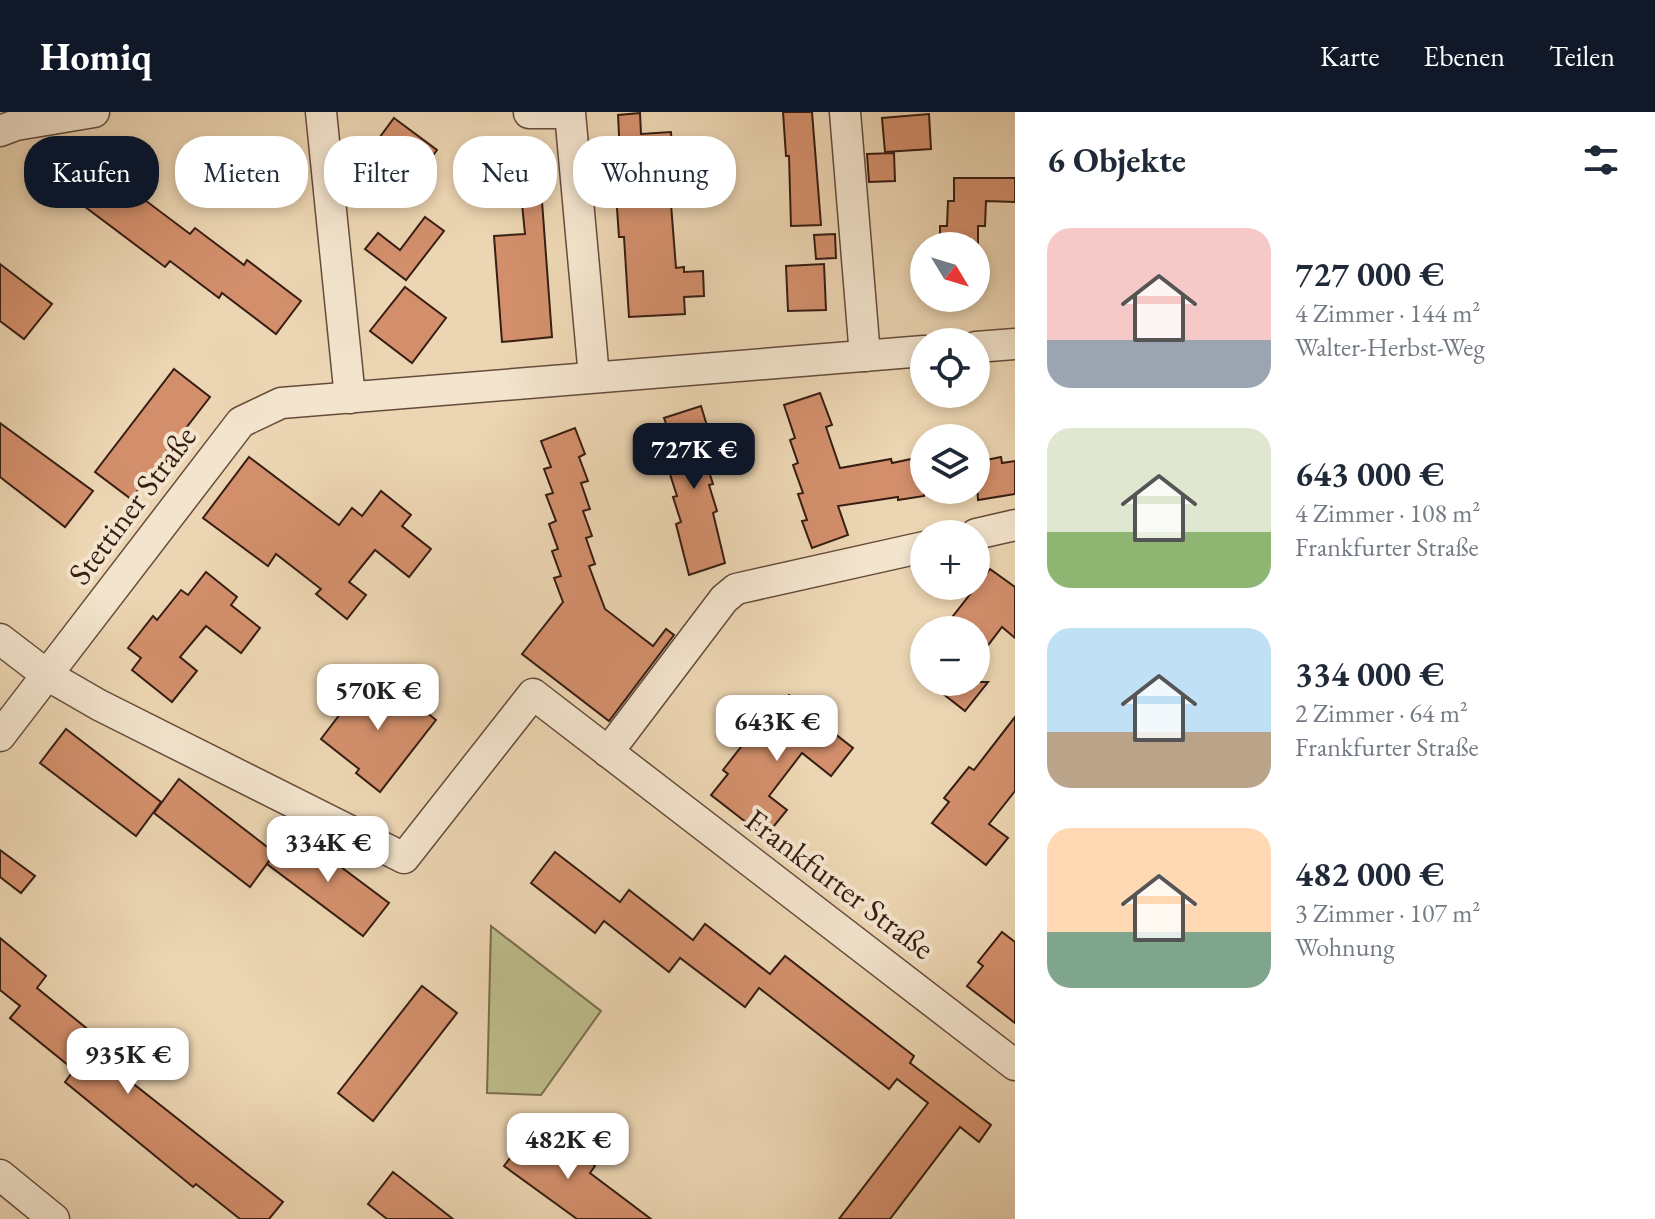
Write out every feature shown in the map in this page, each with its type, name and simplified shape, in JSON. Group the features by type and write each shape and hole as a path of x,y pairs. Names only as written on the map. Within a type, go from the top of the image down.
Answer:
{"street":[{"path":"0,131 16,125 94,112"},
{"path":"321,112 350,398"},
{"path":"845,112 865,356"},
{"path":"529,113 570,113 594,377"},
{"path":"990,346 1015,344"},
{"name":"Stettiner Straße","path":"0,736 241,422 281,403 910,352"},
{"path":"990,531 1015,525"},
{"path":"608,752 724,599 736,589 910,550"},
{"path":"0,639 47,675"},
{"name":"Frankfurter Straße","path":"47,675 99,705 404,858 533,694 1015,1065"},
{"path":"0,1175 54,1219"}],"green space":[{"path":"491,926 601,1011 541,1095 487,1093"}],"building":[{"path":"783,112 812,112 821,225 791,226 789,156 786,156"},
{"path":"640,113 641,134 671,132 671,136 619,136 618,115"},
{"path":"929,114 931,149 885,152 882,118"},
{"path":"394,118 418,136 381,136"},
{"path":"894,153 895,181 869,182 867,154"},
{"path":"954,178 1015,178 1015,202 986,201 985,226 978,226 978,232 940,232 940,226 947,226 948,201 954,201"},
{"path":"87,208 155,208 190,234 195,228 244,265 247,260 301,301 276,334 222,293 219,298 170,261 165,267"},
{"path":"522,208 542,208 552,337 502,342 494,236 525,234"},
{"path":"617,208 671,208 676,268 684,267 684,272 703,271 704,296 684,297 685,314 629,317 624,237 619,237"},
{"path":"425,217 444,231 406,280 365,249 378,233 400,250"},
{"path":"835,234 836,258 816,259 814,235"},
{"path":"0,264 52,304 24,339 0,321"},
{"path":"824,264 826,310 788,311 786,266"},
{"path":"405,287 446,318 412,363 370,331"},
{"path":"174,369 210,397 131,499 95,472"},
{"path":"820,393 832,425 826,427 840,468 891,459 892,463 910,459 910,498 898,500 898,497 838,506 848,535 812,548 802,521 807,520 798,494 803,493 793,465 798,463 790,440 795,438 784,405"},
{"path":"701,406 708,429 702,431 710,454 704,456 713,484 709,485 717,511 713,513 725,563 689,575 676,524 681,522 673,497 677,496 668,468 673,466 666,442 672,441 664,418"},
{"path":"0,423 93,491 65,527 0,477"},
{"path":"575,428 585,454 579,457 588,481 581,483 590,509 583,511 592,536 586,538 595,564 589,566 605,609 653,646 666,629 674,635 609,721 522,654 563,602 554,578 561,576 552,551 558,549 549,524 556,521 546,495 553,493 544,469 551,467 541,441"},
{"path":"249,457 339,525 352,508 362,516 381,491 411,515 402,526 431,549 409,577 375,550 349,582 366,595 347,619 316,594 321,589 276,554 268,566 203,518"},
{"path":"1001,457 1002,463 1015,461 1015,494 990,498 990,459"},
{"path":"990,569 1015,587 1015,638 1002,627 990,643 990,616 953,616 966,600 990,600"},
{"path":"206,572 237,597 231,605 260,628 241,653 206,626 180,657 197,671 172,702 132,670 141,658 128,648 153,616 157,620 181,590 188,595"},
{"path":"370,675 408,705 412,701 436,720 380,792 356,773 359,769 321,739"},
{"path":"789,695 853,748 831,776 802,753 769,796 787,810 765,837 711,795 728,774 723,770 748,738 753,742"},
{"path":"946,696 977,696 965,711"},
{"path":"1015,717 1015,791 989,824 1008,838 986,865 932,823 949,802 944,798 969,767 974,770"},
{"path":"66,729 161,802 136,836 40,763"},
{"path":"179,779 275,853 250,887 154,813"},
{"path":"293,831 389,903 363,936 267,864"},
{"path":"0,850 35,876 21,893 0,877"},
{"path":"555,852 620,902 629,890 693,940 705,924 770,974 785,956 914,1056 910,1063 991,1125 979,1142 960,1127 890,1219 839,1219 928,1103 897,1079 889,1089 759,988 745,1007 680,958 669,972 604,921 595,933 531,883"},
{"path":"1002,932 1015,942 1015,1023 967,986 983,966 978,962"},
{"path":"0,938 46,976 37,988 101,1040 92,1051 283,1202 269,1219 240,1219 196,1184 193,1187 65,1082 74,1070 10,1018 20,1006 0,990"},
{"path":"422,986 457,1013 373,1121 338,1093"},
{"path":"532,1129 560,1150 565,1144 595,1166 590,1173 651,1219 577,1219 504,1166"},
{"path":"393,1172 453,1219 387,1219 368,1204"}]}
